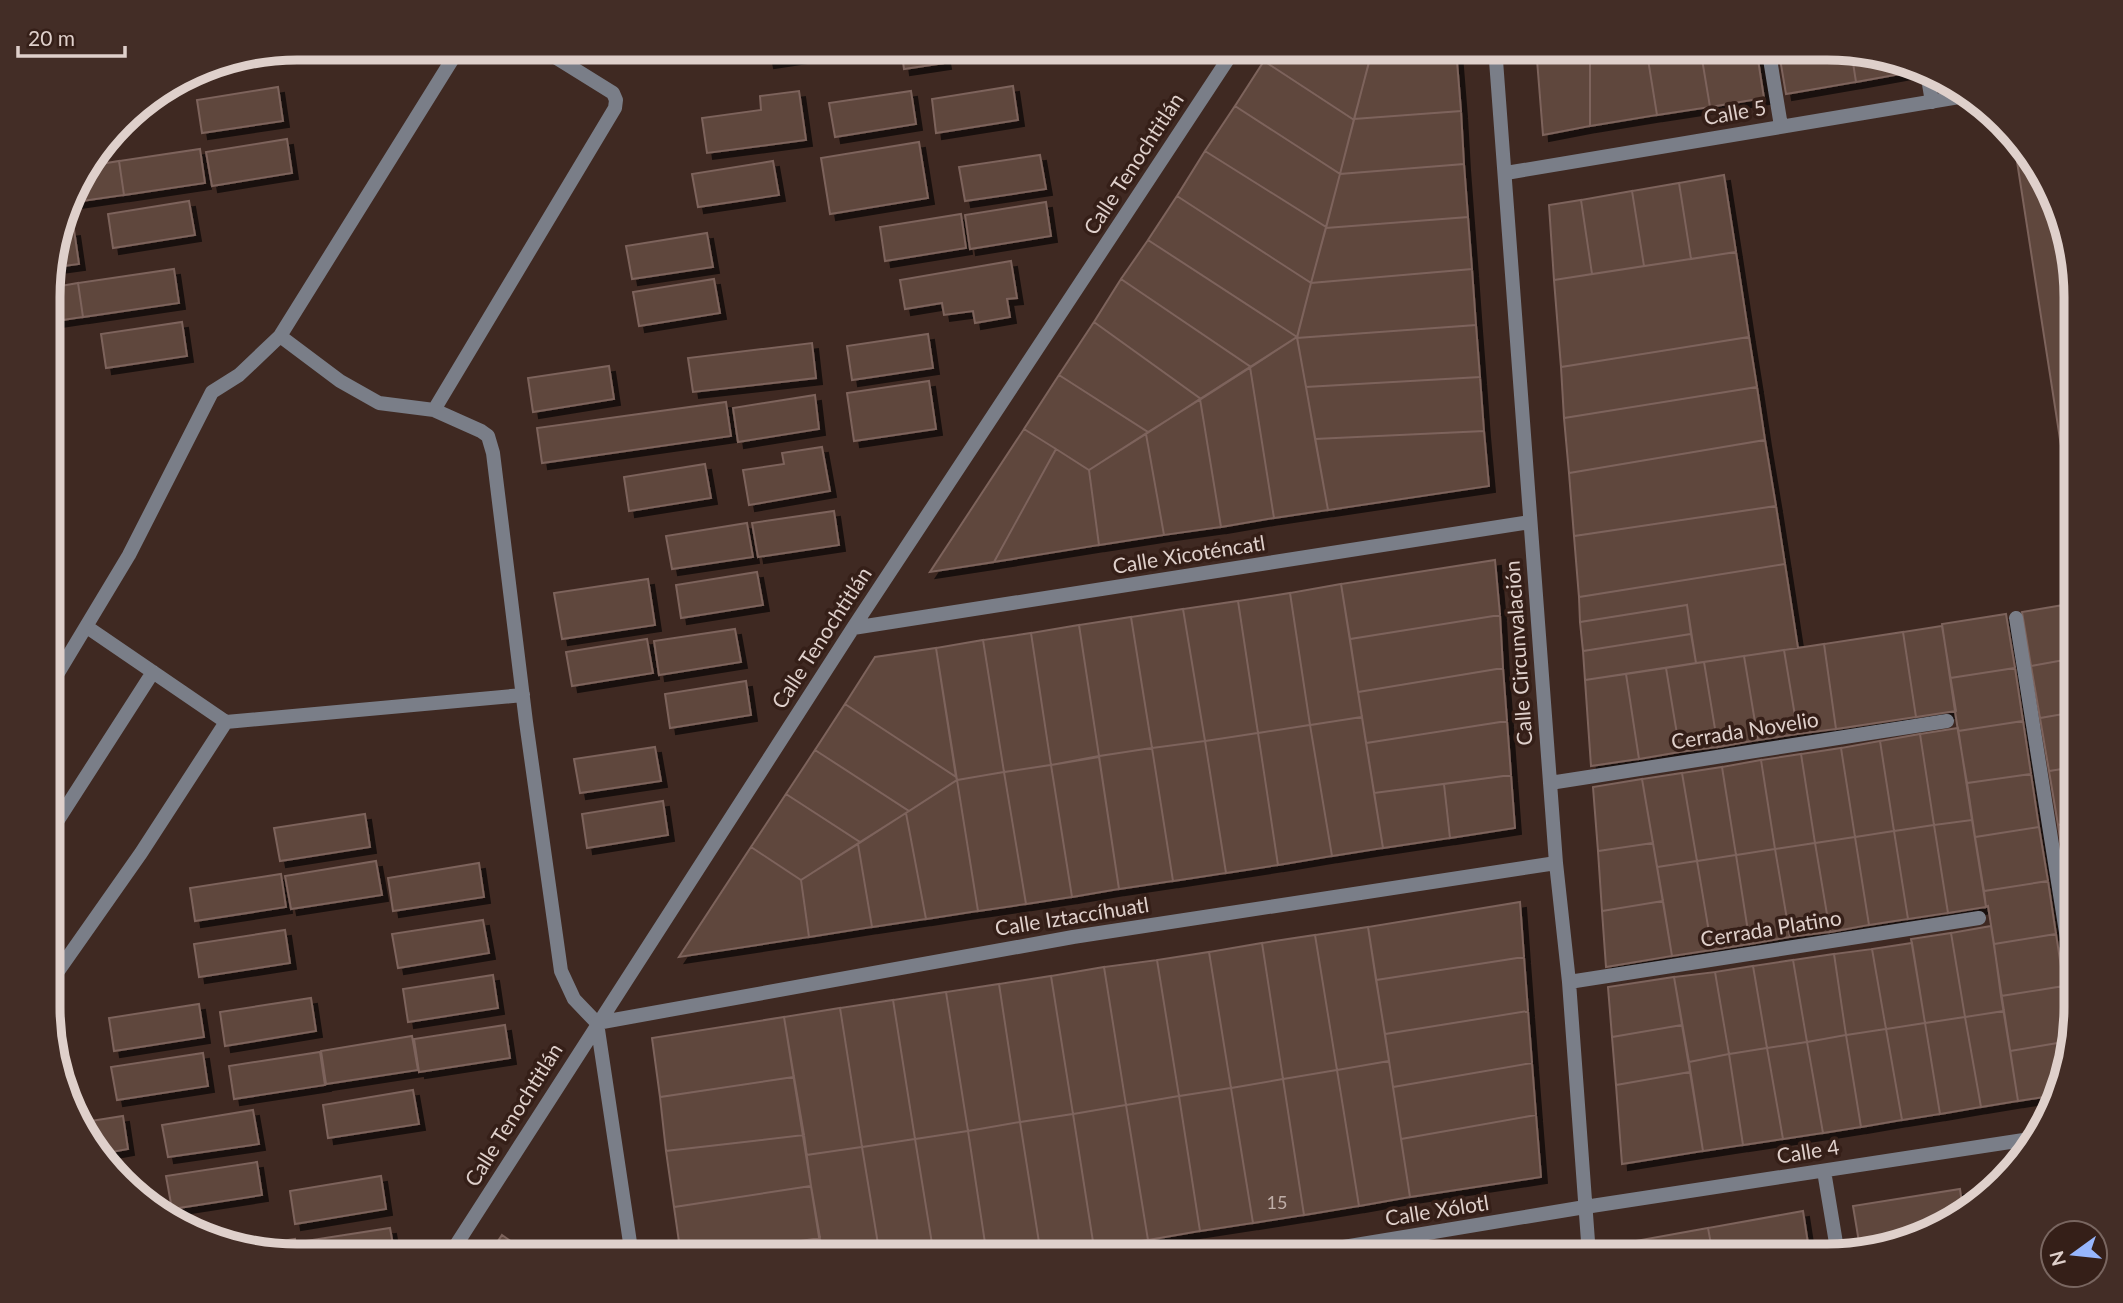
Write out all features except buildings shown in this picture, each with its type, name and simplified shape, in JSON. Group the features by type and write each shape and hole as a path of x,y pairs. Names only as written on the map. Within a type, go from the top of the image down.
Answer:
{"street":[{"path":"60,670 152,511 212,392 239,375 281,336 452,60"},
{"path":"434,410 615,108 616,100 612,93 560,60"},
{"name":"Calle Tenochtitlán","path":"457,1244 853,628 1227,60"},
{"name":"Calle Circunvalación","path":"1496,60 1556,863 1569,982 1588,1243"},
{"path":"1770,60 1781,126"},
{"path":"1929,84 1932,102"},
{"name":"Calle 5","path":"1506,173 1955,98"},
{"path":"281,336 340,381 379,403 434,410 488,436 561,971 574,999 597,1023 630,1244"},
{"name":"Calle Xicoténcatl","path":"853,628 1530,522"},
{"path":"2016,618 2063,914"},
{"path":"87,627 226,722 523,695"},
{"path":"60,817 153,672"},
{"name":"Cerrada Novelio","path":"1550,783 1947,721"},
{"path":"60,968 141,853 226,722"},
{"name":"Calle Iztaccíhuatl","path":"597,1023 1073,937 1556,863"},
{"name":"Cerrada Platino","path":"1569,982 1979,918"},
{"name":"Calle 4","path":"1586,1207 2022,1140"},
{"path":"1824,1171 1836,1243"},
{"name":"Calle Xólotl","path":"1366,1243 1586,1207"}]}
